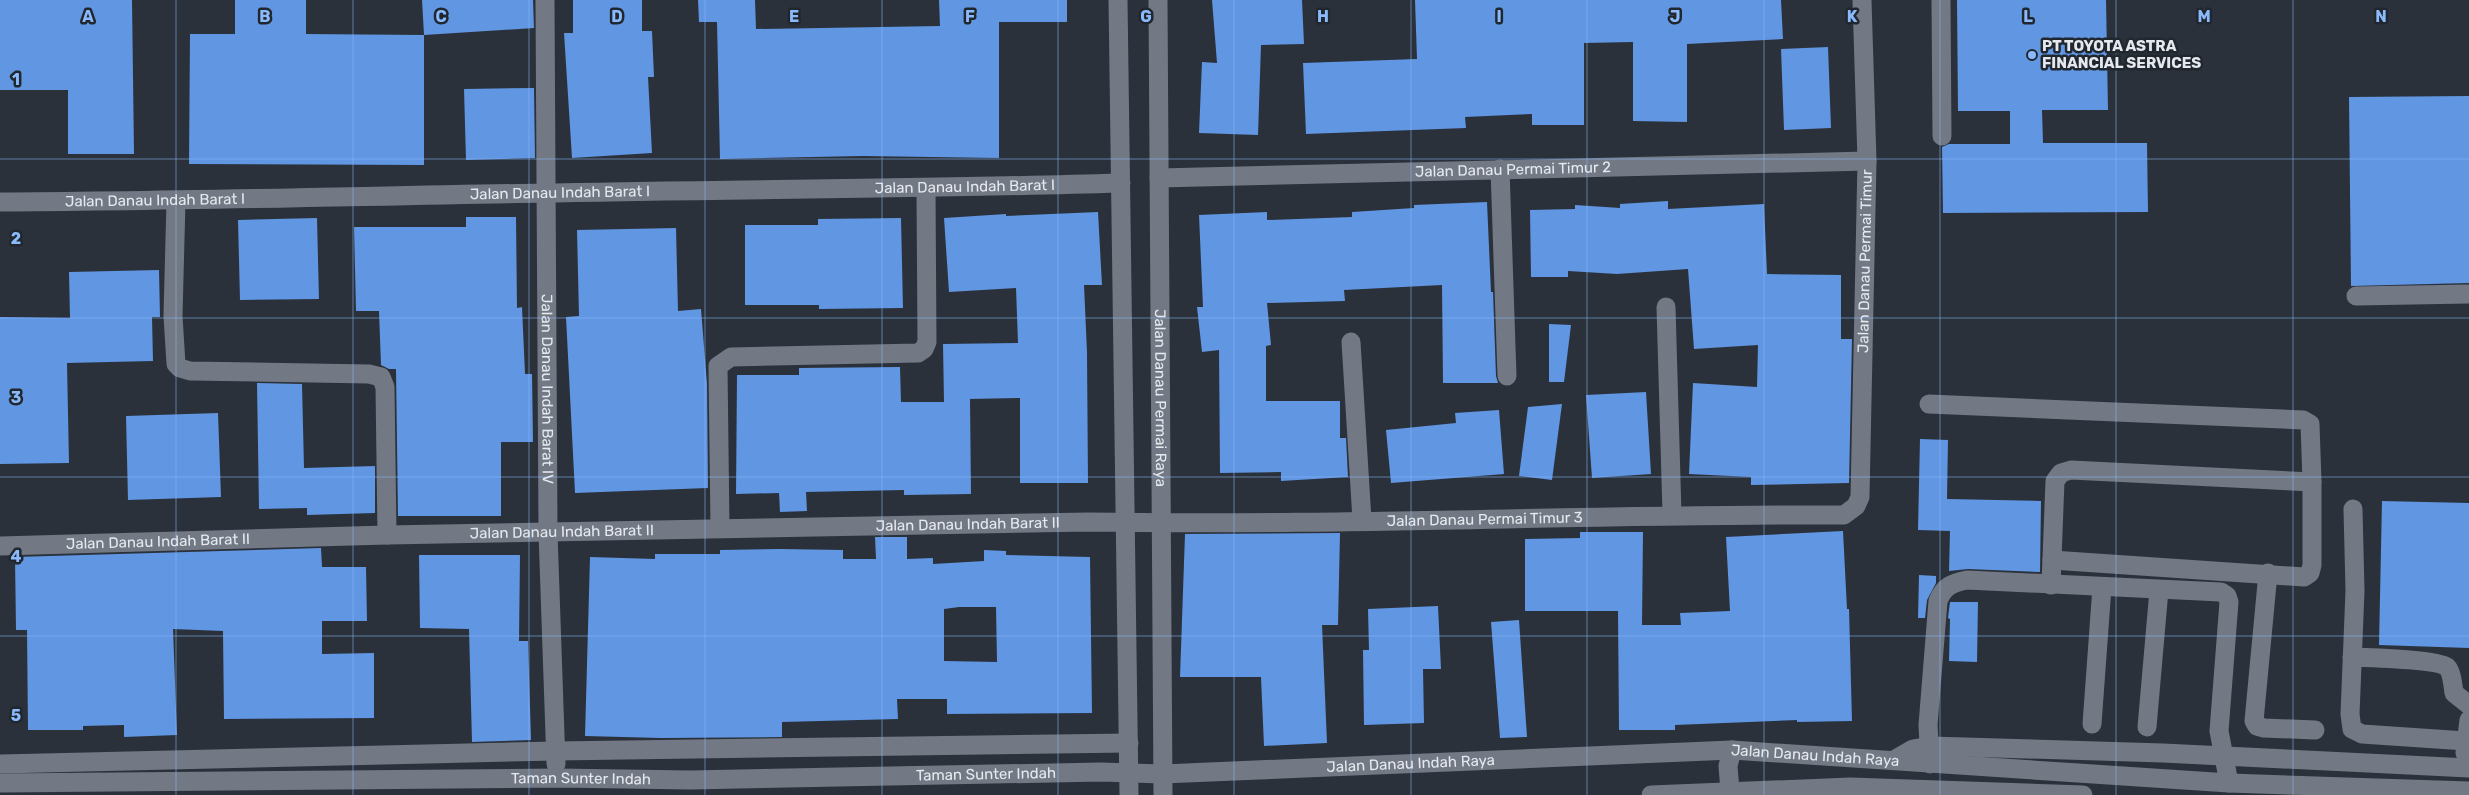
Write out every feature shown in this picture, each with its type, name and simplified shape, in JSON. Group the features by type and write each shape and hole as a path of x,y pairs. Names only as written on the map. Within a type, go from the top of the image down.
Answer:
{"street":[{"name":"Jalan Danau Indah Barat IV","path":"546,0 548,532 558,778"},
{"path":"1118,0 1127,523 1129,782"},
{"name":"Jalan Danau Permai Raya","path":"1158,0 1162,783"},
{"name":"Jalan Danau Permai Timur","path":"1844,515 1856,506 1860,497 1867,161 1862,0"},
{"path":"1941,0 1942,136"},
{"name":"Jalan Danau Permai Timur 2","path":"1159,178 1867,161"},
{"path":"1500,169 1506,376"},
{"name":"Jalan Danau Indah Barat I","path":"0,202 176,201 548,192 926,189 1121,183"},
{"path":"720,528 718,366 731,357 918,353 924,349 927,342 926,189"},
{"path":"176,201 173,316 176,364 180,368 190,370 377,374 385,387 387,535"},
{"path":"2356,296 2469,294"},
{"path":"1666,307 1672,514"},
{"path":"1351,342 1362,520"},
{"path":"1929,404 2303,420 2310,424 2312,482 2310,573 2304,577 2268,572 2052,560"},
{"path":"2050,585 2055,481 2061,472 2072,470 2312,482"},
{"path":"2353,509 2355,591 2350,714 2352,729 2362,734 2466,741"},
{"name":"Jalan Danau Permai Timur 3","path":"1127,523 1672,514 1844,515"},
{"name":"Jalan Danau Indah Barat II","path":"0,546 720,528 1127,523"},
{"path":"2268,572 2254,721 2258,726 2264,728 2315,730"},
{"path":"2230,783 2224,756 2219,731 2229,602 2227,596 2221,592 1967,580 1954,583 1943,590 1938,601 1928,725 1930,755 2224,756 2466,768"},
{"path":"2092,724 2102,587"},
{"path":"2147,727 2159,590"},
{"path":"2352,657 2432,663 2446,666 2449,670 2454,693 2469,705"},
{"path":"2464,791 2466,741 2469,720"},
{"path":"0,764 556,751 1128,743"},
{"path":"1730,791 1728,766 1732,750"},
{"name":"Jalan Danau Indah Raya","path":"1162,783 1732,750 1894,760 1930,755 2230,783 2464,791"},
{"path":"1860,757 1863,791"},
{"path":"1894,760 1897,791"},
{"name":"Taman Sunter Indah","path":"0,784 558,778 1162,783"},
{"name":"Jalan Danau Indah Raya","path":"1651,795 1730,791 1897,791 2083,795"}],"building":[{"path":"0,0 132,0 134,154 68,154 68,90 0,90"},
{"path":"235,0 306,0 306,34 424,35 424,165 189,164 190,34 235,34"},
{"path":"422,0 533,0 534,28 424,35"},
{"path":"573,0 642,0 642,31 652,31 654,77 648,77 652,153 572,158 564,33 573,33"},
{"path":"698,0 755,0 756,29 940,26 939,0 1067,0 1067,22 999,22 999,158 863,156 720,159 717,22 699,22"},
{"path":"1212,0 1302,0 1304,44 1261,45 1258,135 1199,133 1202,62 1217,63"},
{"path":"1415,0 1781,0 1783,39 1687,44 1687,122 1633,121 1633,42 1584,43 1584,125 1532,125 1532,114 1465,117 1466,128 1306,134 1303,63 1417,59"},
{"name":"PT TOYOTA ASTRA FINANCIAL SERVICES","path":"1957,0 2106,0 2108,110 2042,110 2043,143 2147,143 2148,212 1943,213 1942,147 1949,144 2010,144 2010,111 1958,111"},
{"path":"1828,47 1831,128 1784,130 1781,49"},
{"path":"534,88 535,158 466,160 464,89"},
{"path":"2469,96 2469,283 2351,286 2349,97"},
{"path":"1668,201 1668,209 1764,204 1767,274 1841,275 1841,339 1852,339 1849,483 1751,485 1751,477 1689,474 1693,383 1757,387 1758,345 1694,349 1688,269 1617,274 1568,271 1568,277 1531,277 1530,210 1575,209 1575,205 1620,208 1620,204"},
{"path":"1487,202 1496,376 1498,383 1443,383 1442,285 1344,290 1345,301 1267,303 1271,345 1266,346 1266,401 1340,401 1340,438 1346,438 1348,477 1281,481 1281,472 1220,473 1219,350 1202,352 1197,307 1203,307 1199,215 1267,212 1267,220 1352,217 1352,212 1414,208 1414,205"},
{"path":"1098,212 1102,285 1084,285 1087,352 1088,483 1020,483 1020,398 970,399 971,494 904,495 904,490 806,492 807,511 780,512 779,493 736,494 737,375 799,375 799,368 900,367 901,402 944,402 943,344 1018,343 1016,288 949,292 944,218 1006,214 1006,216"},
{"path":"466,217 516,217 517,308 522,307 525,374 532,374 533,442 501,442 501,516 398,516 396,369 389,369 381,365 379,311 356,311 354,227 466,227"},
{"path":"317,218 319,299 240,300 238,220"},
{"path":"901,218 903,308 819,309 819,305 745,305 745,225 818,225 818,219"},
{"path":"676,228 678,311 701,309 707,384 708,488 575,493 566,317 579,316 577,230"},
{"path":"159,270 160,317 152,317 153,361 67,363 69,463 0,464 0,317 70,318 69,272"},
{"path":"1549,324 1571,325 1564,382 1549,382"},
{"path":"257,383 302,384 304,468 375,466 375,513 307,515 307,508 259,509"},
{"path":"1646,392 1651,474 1592,478 1586,395"},
{"path":"1562,404 1552,480 1519,476 1528,407"},
{"path":"1499,410 1504,474 1391,483 1386,430 1456,423 1455,413"},
{"path":"218,413 221,497 128,500 126,416"},
{"path":"1920,439 1948,440 1947,499 2041,501 2040,572 1968,569 1949,571 1950,531 1918,530"},
{"path":"2382,501 2469,503 2469,648 2379,645"},
{"path":"1843,531 1847,609 1849,609 1852,721 1797,722 1797,720 1675,725 1675,730 1619,730 1618,611 1525,611 1525,539 1580,538 1580,532 1643,532 1642,625 1681,625 1680,613 1730,611 1726,537"},
{"path":"1340,533 1338,625 1322,625 1327,743 1264,746 1261,677 1180,677 1185,534"},
{"path":"875,537 907,537 907,559 933,558 933,564 984,561 984,550 1006,551 1006,555 1090,557 1092,713 947,714 947,699 897,699 898,719 782,722 782,737 661,738 585,736 590,557 655,559 655,554 720,554 720,550 780,549 843,550 843,559 876,559","holes":["996,607 997,662 944,661 944,609"]},
{"path":"321,548 322,567 366,567 367,621 322,621 322,654 374,653 374,718 224,719 223,631 173,629 177,735 124,737 124,725 83,726 83,730 28,730 27,630 16,630 15,557"},
{"path":"419,555 520,555 519,641 528,641 531,740 472,742 469,629 420,628"},
{"path":"1919,575 1936,576 1936,583 1927,600 1925,618 1918,618"},
{"path":"1950,602 1978,602 1977,662 1949,661 1950,619 1948,618"},
{"path":"1438,606 1441,669 1423,669 1424,723 1364,725 1363,650 1369,650 1368,609"},
{"path":"1519,620 1527,737 1500,738 1491,622"}],"place":[{"name":"PT TOYOTA ASTRA FINANCIAL SERVICES","path":"2032,55"}]}
